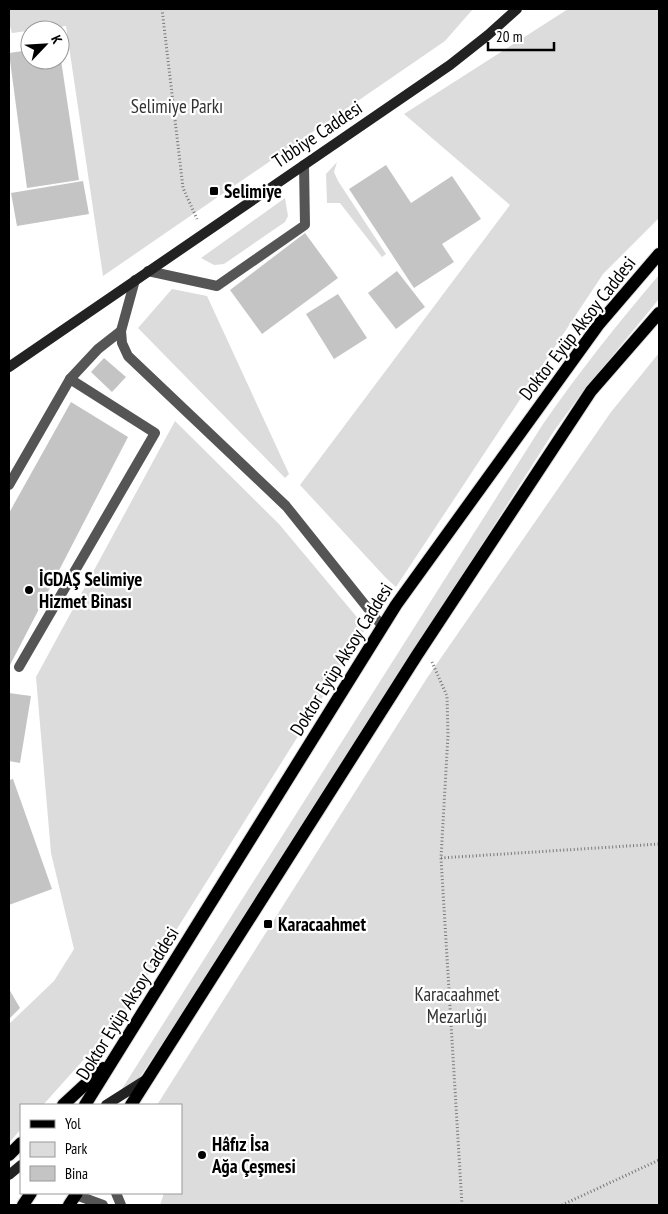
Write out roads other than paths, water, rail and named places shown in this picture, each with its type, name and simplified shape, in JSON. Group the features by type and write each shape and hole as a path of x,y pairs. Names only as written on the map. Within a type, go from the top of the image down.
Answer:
{"main road":[{"name":"Tıbbiye Caddesi","path":"9,367 450,65 517,9"},
{"name":"Doktor Eyüp Aksoy Caddesi","path":"87,1104 382,626 599,324 659,254"},
{"path":"132,1104 424,646 591,391 659,312"},
{"path":"64,1104 116,1056"},
{"path":"108,1104 147,1079"},
{"path":"9,1155 20,1144"},
{"path":"23,1205 30,1194"}],"street":[{"path":"148,271 216,286 305,225 304,165"},
{"path":"135,280 121,331 122,343 128,356 286,506 382,626"},
{"path":"9,485 70,379 98,349 121,331"},
{"path":"19,667 155,433 70,379"},
{"path":"73,1196 103,1205"}],"place":[{"name":"Selimiye","path":"214,191"},
{"name":"İGDAŞ Selimiye Hizmet Binası","path":"29,590"},
{"name":"Karacaahmet","path":"268,924"},
{"name":"Hâfız İsa Ağa Çeşmesi","path":"202,1155"}],"park label":[{"name":"Selimiye Parkı","path":"177,106"},
{"name":"Karacaahmet Mezarlığı","path":"457,1005"}]}
